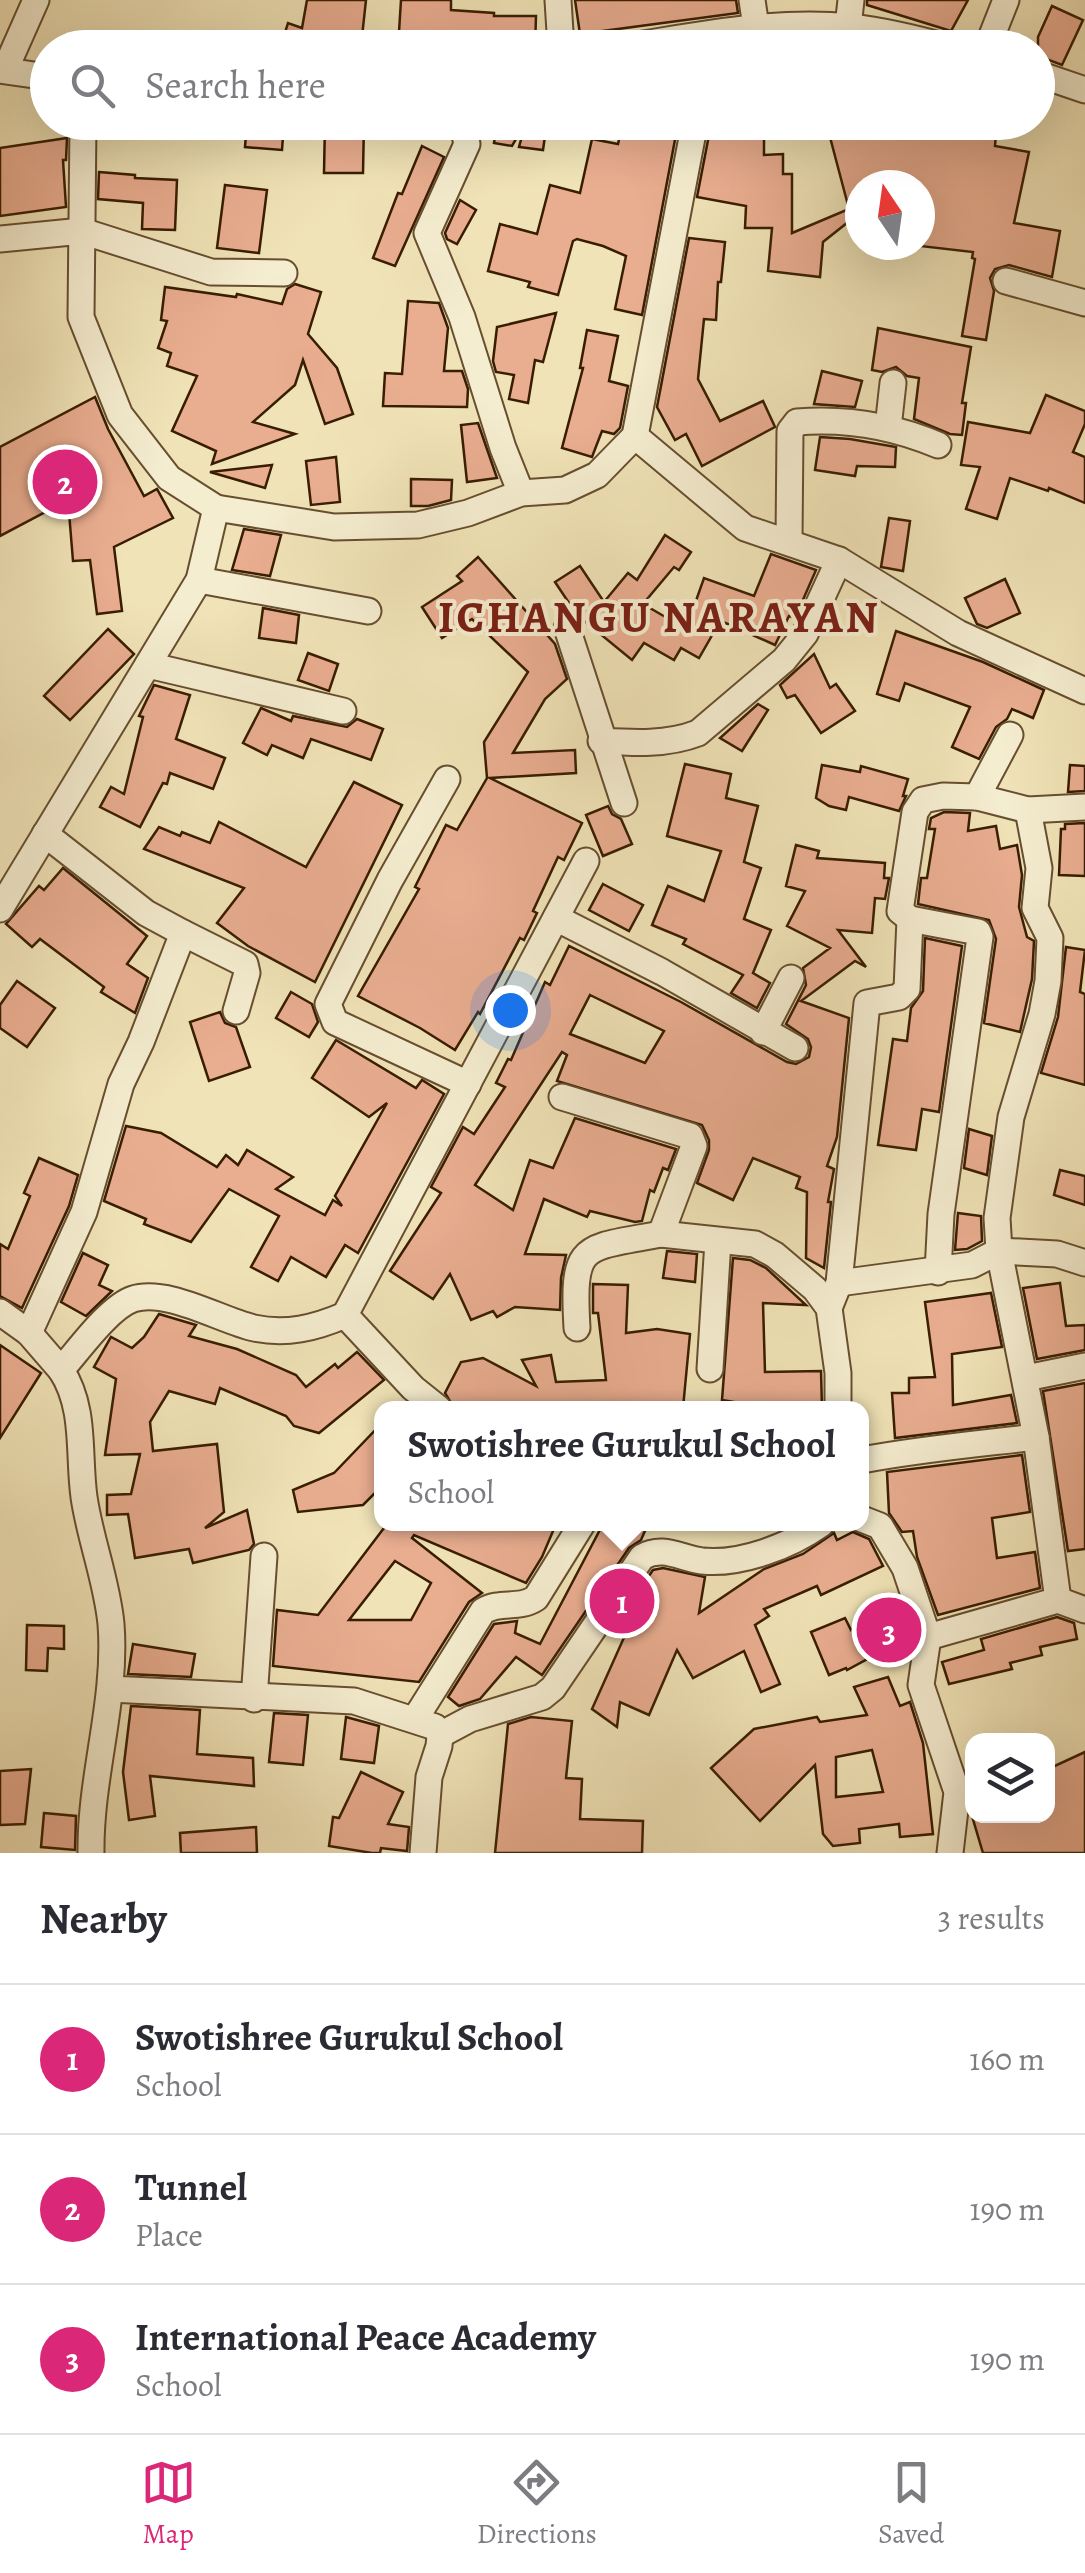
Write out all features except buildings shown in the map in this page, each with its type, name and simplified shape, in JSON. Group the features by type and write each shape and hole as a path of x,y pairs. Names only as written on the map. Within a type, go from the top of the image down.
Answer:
{"street":[{"path":"30,74 3,70 36,0"},
{"path":"558,0 560,30"},
{"path":"752,0 752,30"},
{"path":"848,26 851,0"},
{"path":"994,30 1006,0"},
{"path":"813,30 848,26 872,30"},
{"path":"1055,80 1085,90"},
{"path":"83,140 81,317 120,415 169,478 216,508 334,527 418,525 468,513 522,493 565,490 597,474 635,436 692,140"},
{"path":"465,140 426,233 462,317 503,448 522,493"},
{"path":"0,239 82,231 211,272 284,273"},
{"path":"1006,281 1085,303"},
{"path":"888,428 893,383"},
{"path":"789,540 790,431 794,425 833,419 904,431 938,445"},
{"path":"635,436 745,528 839,560 958,633 1085,690"},
{"path":"0,909 199,580 216,508"},
{"path":"602,741 652,742 698,733 784,660 805,634 839,560"},
{"path":"199,580 368,611"},
{"path":"567,628 624,803"},
{"path":"148,665 343,711"},
{"path":"977,797 1010,735"},
{"path":"447,780 390,880 328,1004 334,1022 468,1084"},
{"path":"938,1272 941,1214 980,938 978,932 910,919 900,911 915,812 923,800 944,796 977,797 1028,810 1085,808"},
{"path":"1028,810 1039,868 1035,908 1050,938 1048,981 1012,1117 998,1218 999,1251 1036,1437 1058,1600"},
{"path":"46,834 146,913 245,964 248,973 236,1011"},
{"path":"61,1370 109,1316 133,1298 172,1299 254,1328 316,1328 345,1315 586,861"},
{"path":"556,918 662,972 795,1048"},
{"path":"829,1308 839,1283 867,1002 900,997 907,989 910,919"},
{"path":"29,1333 84,1212 121,1084 183,933"},
{"path":"763,1032 791,978"},
{"path":"562,1097 693,1140 660,1234"},
{"path":"577,1328 576,1265 600,1244 660,1234 755,1244 775,1255 815,1289 829,1308 838,1401"},
{"path":"710,1368 718,1241"},
{"path":"839,1283 938,1272 972,1265 999,1251 1056,1254 1085,1263"},
{"path":"0,1312 29,1333 61,1370 72,1386 78,1412 84,1498 110,1624 110,1689 91,1822 91,1853"},
{"path":"345,1315 429,1401"},
{"path":"1026,1378 1085,1366"},
{"path":"869,1459 933,1447 955,1448 1036,1437"},
{"path":"869,1522 880,1526 905,1568 928,1638 921,1685 957,1792 950,1853"},
{"path":"415,1719 484,1611 494,1604 526,1604 536,1598 578,1531"},
{"path":"422,1853 429,1777 440,1735 470,1719 542,1697 554,1688 642,1557 663,1551 704,1561 742,1557 811,1531"},
{"path":"254,1699 264,1556"},
{"path":"928,1638 1058,1600 1085,1610"},
{"path":"110,1689 354,1701 415,1719 434,1727 440,1735"}],"place":[{"name":"Tunnel","path":"65,482"},
{"name":"Swotishree Gurukul School","path":"622,1601"},
{"name":"International Peace Academy","path":"889,1630"}],"district":[{"name":"ICHANGU NARAYAN","path":"659,617"}]}
